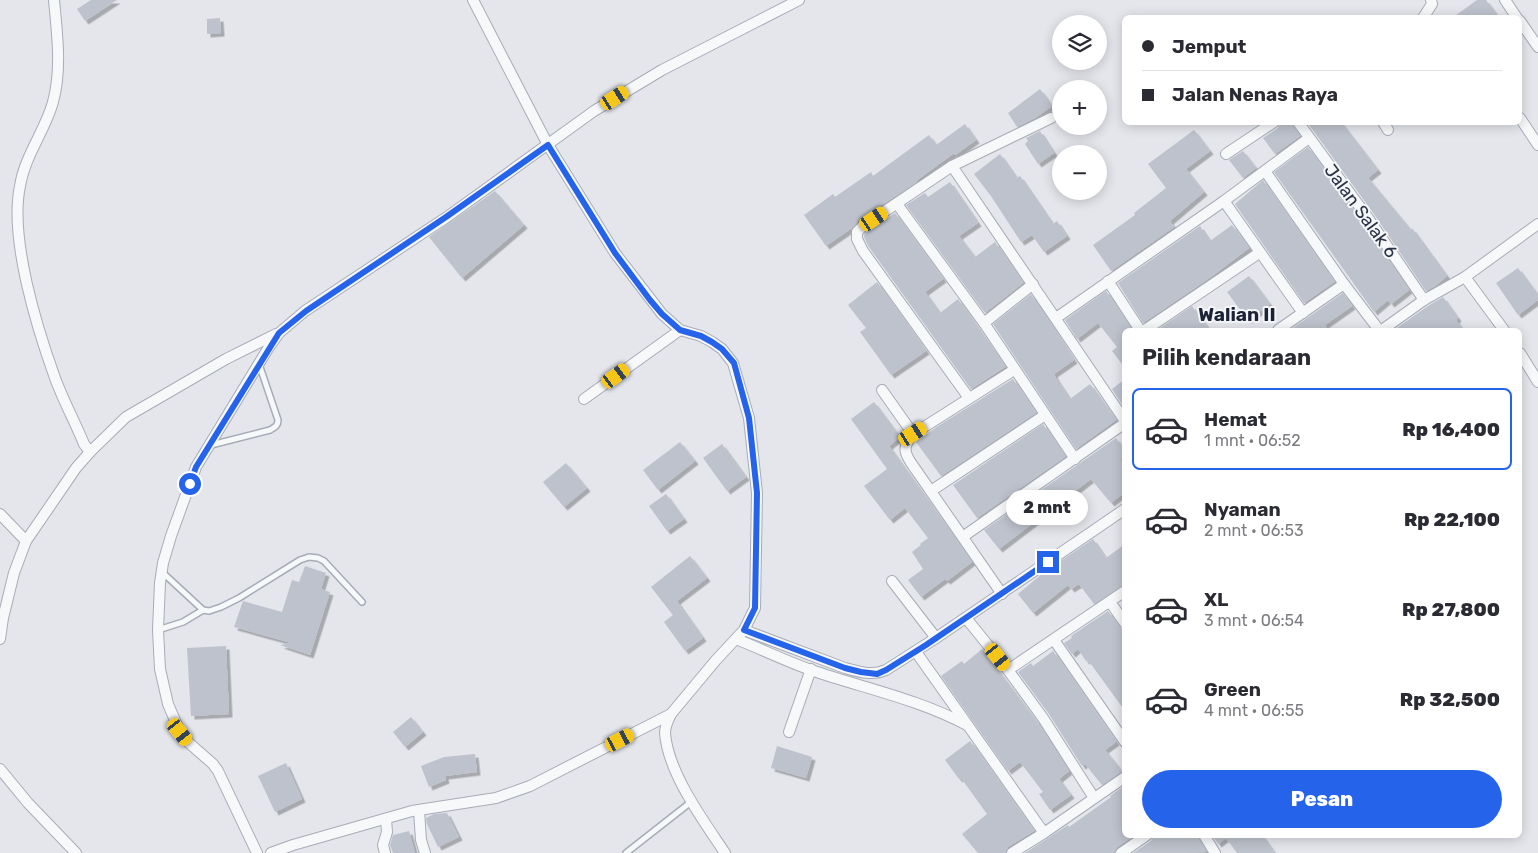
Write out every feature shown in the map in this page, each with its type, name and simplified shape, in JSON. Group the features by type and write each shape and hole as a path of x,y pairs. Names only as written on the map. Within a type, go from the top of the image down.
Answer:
{"street":[{"path":"54,0 58,71 53,101 28,159 19,186 19,234 30,292 42,339 56,379 84,444 90,452"},
{"path":"474,0 548,145 615,253 662,314 680,330 701,336 712,342 722,349 734,363 749,418 757,493 755,608 744,630 670,714 665,732 672,761 691,802 725,853"},
{"path":"0,639 14,572 26,541 76,468 126,417 226,359 279,333 306,311 446,217 594,111 640,82 799,0"},
{"path":"1505,0 1515,15"},
{"path":"1425,15 1434,1"},
{"path":"1522,25 1538,47"},
{"path":"969,398 863,251 857,239 857,232 863,226 952,166 1051,118"},
{"path":"1522,121 1538,145"},
{"path":"1226,154 1270,125"},
{"name":"Jalan Salak 6","path":"1300,125 1368,218 1424,300"},
{"path":"1056,318 1224,201 1309,138"},
{"path":"952,166 1034,284 1122,417"},
{"path":"1265,171 1344,284 1378,328"},
{"path":"1224,201 1302,313"},
{"path":"897,204 984,323 1075,459"},
{"path":"1383,328 1424,300 1465,277 1538,224"},
{"path":"1148,328 1259,253"},
{"path":"1465,277 1503,328"},
{"path":"1108,281 1139,328"},
{"path":"984,323 1034,284"},
{"path":"1281,328 1344,284"},
{"path":"584,399 680,330"},
{"path":"257,853 218,771 213,764 189,743 173,719 160,669 158,630 160,584 168,545 196,467 279,333"},
{"path":"1522,356 1538,382"},
{"path":"1002,594 964,536 909,460 905,450 906,444 913,434 1014,370"},
{"path":"882,390 913,434"},
{"path":"931,490 1045,414"},
{"path":"964,536 1122,424"},
{"path":"744,630 845,668 877,674 916,652 1122,512"},
{"path":"0,514 26,541"},
{"path":"892,581 936,638"},
{"path":"1008,670 1122,593"},
{"path":"1110,602 1122,619"},
{"path":"966,618 1008,670 1043,718 1094,798"},
{"path":"736,639 811,670 874,689 949,716 967,725"},
{"path":"1054,640 1122,738"},
{"path":"916,652 1044,833"},
{"path":"789,732 811,670"},
{"path":"874,689 877,674"},
{"path":"271,853 293,845 418,810 496,798 514,793 670,714"},
{"path":"0,769 28,803 76,853"},
{"path":"1012,853 1122,779"},
{"path":"418,810 424,853"},
{"path":"385,853 383,845 387,832 386,819"},
{"path":"1121,853 1144,838"},
{"path":"1206,838 1215,853"}],"lane":[{"path":"211,445 270,430 278,424 259,364"},
{"path":"158,630 183,622 203,610 221,607 240,598 292,564 309,557 318,558 324,562 362,602"},
{"path":"162,571 203,610"},
{"path":"626,853 691,802"}],"building":[{"path":"91,0 117,0 85,21 77,9"},
{"path":"1477,0 1486,0 1497,15 1456,15"},
{"path":"220,18 221,33 207,34 207,19"},
{"path":"1040,89 1052,106 1035,118 1017,127 1008,113"},
{"path":"965,124 976,140 955,155 954,153 917,182 859,220 852,228 826,246 804,215 833,194 835,197 871,172 873,176 929,135 936,145"},
{"path":"1280,125 1293,125 1300,136 1275,154 1263,138"},
{"path":"1309,125 1343,125 1378,170 1368,178 1411,230 1412,228 1447,276 1426,291 1374,214"},
{"path":"1194,130 1210,151 1186,169 1204,192 1170,221 1174,227 1111,271 1093,245 1135,215 1134,213 1166,188 1148,164"},
{"path":"1040,131 1052,150 1052,154 1038,164 1025,144 1028,141 1026,138"},
{"path":"1308,147 1409,290 1391,304 1388,300 1374,312 1274,172"},
{"path":"1243,151 1256,168 1243,178 1229,160"},
{"path":"1000,154 1017,178 1020,176 1053,224 1057,221 1067,236 1044,252 1032,235 1021,242 974,174"},
{"path":"1263,180 1334,282 1304,303 1235,204"},
{"path":"950,182 978,223 959,236 975,257 995,242 1023,283 985,313 906,205 925,193 928,197"},
{"path":"495,191 524,225 462,278 429,237"},
{"path":"895,213 943,279 925,292 940,313 958,299 1005,367 971,389 869,247 864,237 867,231"},
{"path":"1232,225 1249,248 1211,277 1143,323 1118,283 1200,226 1210,241"},
{"path":"1518,268 1538,295 1538,300 1518,315 1496,283"},
{"path":"1249,276 1270,304 1248,320 1227,292"},
{"path":"877,282 926,351 891,375 860,332 866,328 848,305"},
{"path":"1106,291 1131,328 1122,328 1122,364 1112,351 1117,347 1098,323 1077,339 1065,320"},
{"path":"1343,293 1352,306 1325,325 1327,328 1293,328"},
{"path":"1031,294 1074,360 1054,374 1070,399 1090,384 1116,420 1076,449 993,324"},
{"path":"1443,297 1458,318 1456,320 1462,328 1397,328"},
{"path":"1192,306 1208,328 1160,328"},
{"path":"1013,379 1036,413 941,476 916,442"},
{"path":"1122,381 1122,404 1112,389"},
{"path":"874,402 900,437 889,446 972,562 947,581 945,579 921,597 908,580 923,569 912,552 928,538 905,508 890,520 864,486 887,469 851,419"},
{"path":"1043,424 1065,457 977,518 953,485"},
{"path":"1116,438 1122,446 1122,459 1120,460 1122,463 1122,494 1111,503 1091,479 999,549 984,530"},
{"path":"680,442 695,461 658,490 643,470"},
{"path":"722,444 746,477 727,491 703,458"},
{"path":"566,463 587,488 564,507 543,482"},
{"path":"666,494 684,519 667,531 649,506"},
{"path":"1093,539 1106,558 1122,546 1122,586 1094,604 1079,584 1071,589 1068,585 1033,613 1018,594 1043,573"},
{"path":"690,556 707,578 677,601 703,638 685,651 664,622 673,615 651,587"},
{"path":"305,566 326,573 321,589 330,592 310,655 280,645 292,643 234,627 243,601 282,612 292,580 299,582"},
{"path":"1108,611 1122,629 1122,707 1088,660 1086,661 1078,649 1072,654 1064,643 1072,638 1071,636"},
{"path":"226,646 229,714 191,716 187,648"},
{"path":"982,649 1037,722 1069,771 1059,779 1071,795 1050,810 1039,794 1043,792 1020,762 1008,771 941,676 962,661 964,664"},
{"path":"1053,651 1116,742 1105,750 1122,771 1102,785 1085,764 1082,766 1049,714 1018,672 1031,663 1033,666"},
{"path":"411,717 423,732 405,747 393,732"},
{"path":"970,741 1034,831 1008,847 1005,853 978,853 962,834 987,814 961,778 959,779 945,760"},
{"path":"777,746 812,757 806,778 771,768"},
{"path":"475,754 477,772 445,776 446,780 429,787 421,766 444,757"},
{"path":"286,763 302,799 275,812 258,776"},
{"path":"1122,787 1122,838 1130,838 1117,847 1114,853 1025,853 1068,825 1069,827"},
{"path":"447,813 459,837 438,847 426,818 434,814"},
{"path":"409,831 415,853 393,853 390,845 393,835"},
{"path":"1152,838 1199,838 1207,852 1133,853"},
{"path":"1214,838 1226,838 1218,844"},
{"path":"1226,838 1264,838 1275,853 1237,853"}],"district":[{"name":"Walian II","path":"1237,314"}],"route":[{"path":"190,484 196,467 279,333 306,311 446,217 548,145 615,253 650,300 680,330 701,336 712,342 722,349 734,363 749,418 757,493 755,608 744,630 845,668 877,674 916,652 1048,562"}]}
